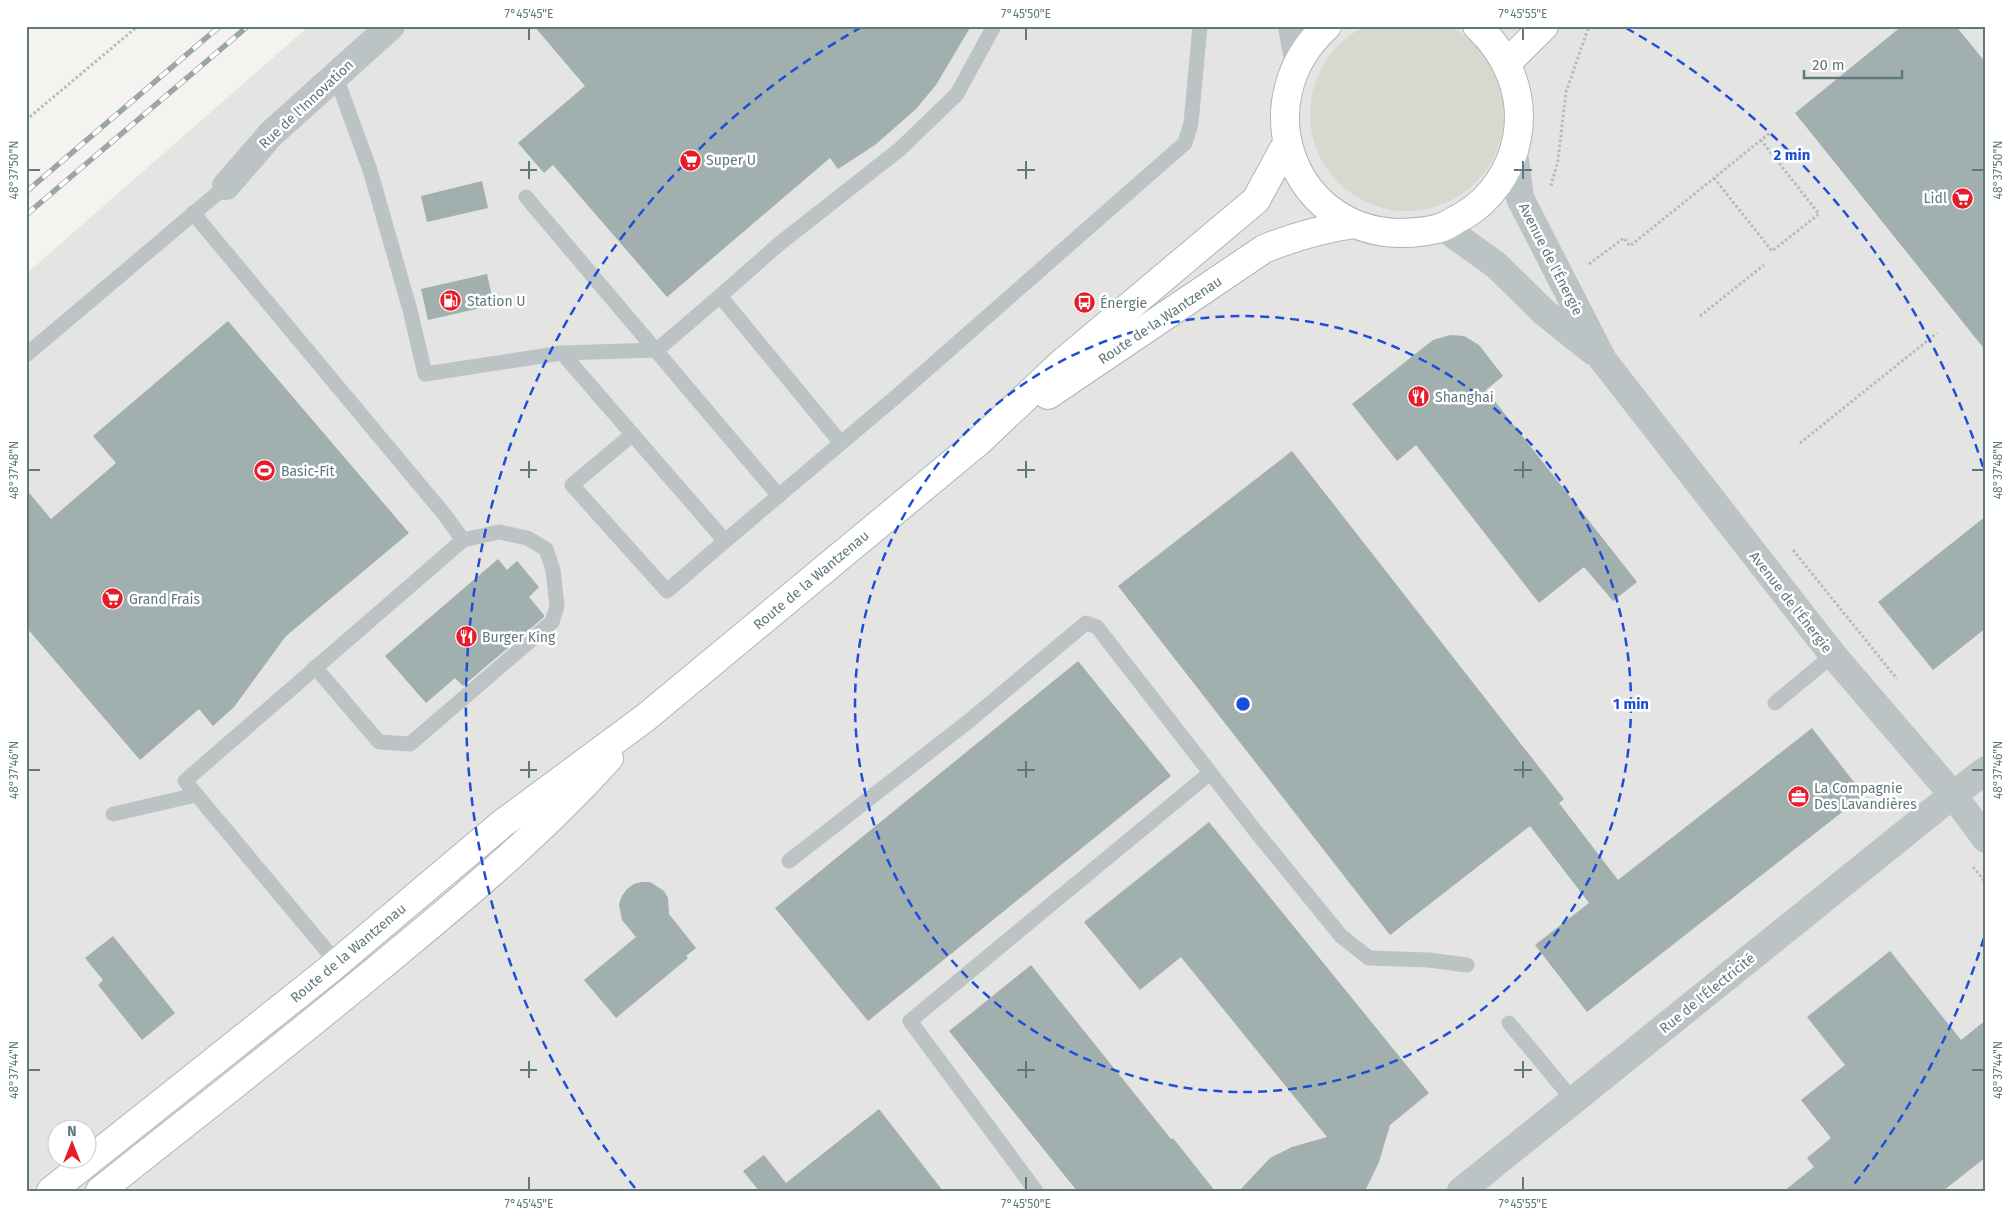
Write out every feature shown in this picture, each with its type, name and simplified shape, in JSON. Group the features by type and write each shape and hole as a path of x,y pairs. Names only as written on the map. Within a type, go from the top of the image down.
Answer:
{"main road":[{"path":"1327,26 1314,38 1298,60 1288,86 1284,114 1287,143 1300,176 1323,204 1354,224 1383,232 1413,233 1443,227 1474,210 1498,185 1514,153 1520,123 1517,92 1507,63 1491,40 1477,26"},
{"path":"1507,63 1544,26"},
{"name":"Route de la Wantzenau","path":"51,1191 337,963 503,823 645,718 978,442 1062,363 1256,200 1287,143"},
{"name":"Route de la Wantzenau","path":"978,442 1264,250 1282,241 1326,228 1354,224"},
{"name":"Route de la Wantzenau","path":"100,1191 350,992 482,883 583,787 645,718"}],"street":[{"name":"Rue de l'Innovation","path":"226,186 272,134 391,26"},
{"path":"1292,26 1298,60"},
{"name":"Avenue de l'Énergie","path":"1514,153 1520,198 1603,360 1834,656 1953,795 1986,839"},
{"name":"Avenue de l'Énergie","path":"1443,227 1496,265 1545,313 1603,360"},
{"name":"Rue de l'Électricité","path":"1461,1191 1986,770"}],"lane":[{"path":"336,77 370,170 410,310 425,374 562,353 657,350 778,244 900,148 957,94 994,26"},
{"path":"632,434 572,485 667,591 898,395 1185,143 1192,123 1200,26"},
{"path":"26,355 226,186"},
{"path":"526,197 657,350 778,496"},
{"path":"193,213 444,514 463,540"},
{"path":"720,296 841,443"},
{"path":"562,353 725,541"},
{"path":"315,667 379,742 410,744 552,622 557,606 553,570 546,548 527,538 499,532 463,540 315,667 185,781 337,963"},
{"path":"788,861 969,721 1086,622 1097,627 1257,833 1341,936 1369,958 1430,960 1467,965"},
{"path":"1775,703 1834,656"},
{"path":"1036,1191 910,1022 1210,773"},
{"path":"113,814 196,795"},
{"path":"1509,1022 1573,1100"}],"path":[{"path":"26,120 138,26"},
{"path":"1549,194 1558,160 1566,92 1590,26"},
{"path":"1588,265 1624,238 1630,246 1771,132"},
{"path":"1714,178 1772,250 1819,214 1761,140"},
{"path":"1700,316 1764,265"},
{"path":"1800,443 1937,333"}],"shaded area":[{"path":"1407,17 1426,19 1453,29 1468,39 1482,53 1496,77 1502,95 1504,114 1502,133 1492,160 1482,175 1468,189 1444,203 1426,209 1407,211 1388,209 1361,199 1346,189 1332,175 1318,151 1312,133 1310,114 1312,95 1322,68 1332,53 1346,39 1370,25 1388,19"},
{"path":"309,26 1986,26 1986,1191 26,1191 26,274"}],"building":[{"name":"Super U","path":"534,26 971,26 936,85 916,109 875,145 838,169 830,158 667,297 553,165 544,173 518,143 585,86"},
{"path":"1902,26 1956,26 1986,63 1986,351 1795,113"},
{"path":"482,181 488,208 427,222 421,196"},
{"path":"487,274 494,305 428,320 421,289"},
{"path":"228,321 409,533 286,636 234,707 213,726 199,709 140,760 26,627 26,489 51,519 116,463 93,436"},
{"path":"1450,335 1464,336 1479,345 1503,376 1486,390 1637,582 1613,601 1584,567 1539,603 1416,445 1397,461 1352,404 1433,340"},
{"path":"1292,451 1564,799 1559,803 1618,880 1812,728 1864,795 1587,1012 1535,945 1589,903 1530,826 1390,935 1118,586"},
{"path":"1986,516 1986,628 1933,670 1878,602"},
{"name":"Burger King","path":"498,559 507,570 517,561 539,587 529,597 544,617 463,686 455,678 426,703 385,656"},
{"path":"1078,661 1171,776 868,1021 775,908"},
{"path":"1209,822 1429,1093 1390,1125 1379,1162 1365,1191 1239,1191 1270,1158 1292,1147 1327,1137 1181,957 1140,990 1084,922"},
{"path":"641,882 650,882 664,891 668,898 669,914 696,948 686,956 688,958 616,1018 584,980 636,937 622,920 619,904 627,889"},
{"path":"113,936 175,1013 142,1040 98,985 103,980 85,958"},
{"path":"1890,951 1961,1040 1986,1020 1986,1157 1943,1191 1784,1191 1814,1167 1807,1158 1831,1138 1801,1100 1845,1065 1807,1017"},
{"path":"1031,965 1215,1191 1077,1191 949,1031"},
{"path":"879,1109 943,1191 759,1191 743,1171 764,1155 786,1183"}],"railway":[{"path":"26,192 220,26"},
{"path":"26,215 248,26"}],"place":[{"name":"Super U","path":"690,160"},
{"name":"Lidl","path":"1963,198"},
{"name":"Station U","path":"451,301"},
{"name":"Énergie","path":"1084,303"},
{"name":"Shanghai","path":"1419,397"},
{"name":"Basic-Fit","path":"265,471"},
{"name":"Grand Frais","path":"113,599"},
{"name":"Burger King","path":"466,637"},
{"name":"La Compagnie Des Lavandières","path":"1798,796"}]}
